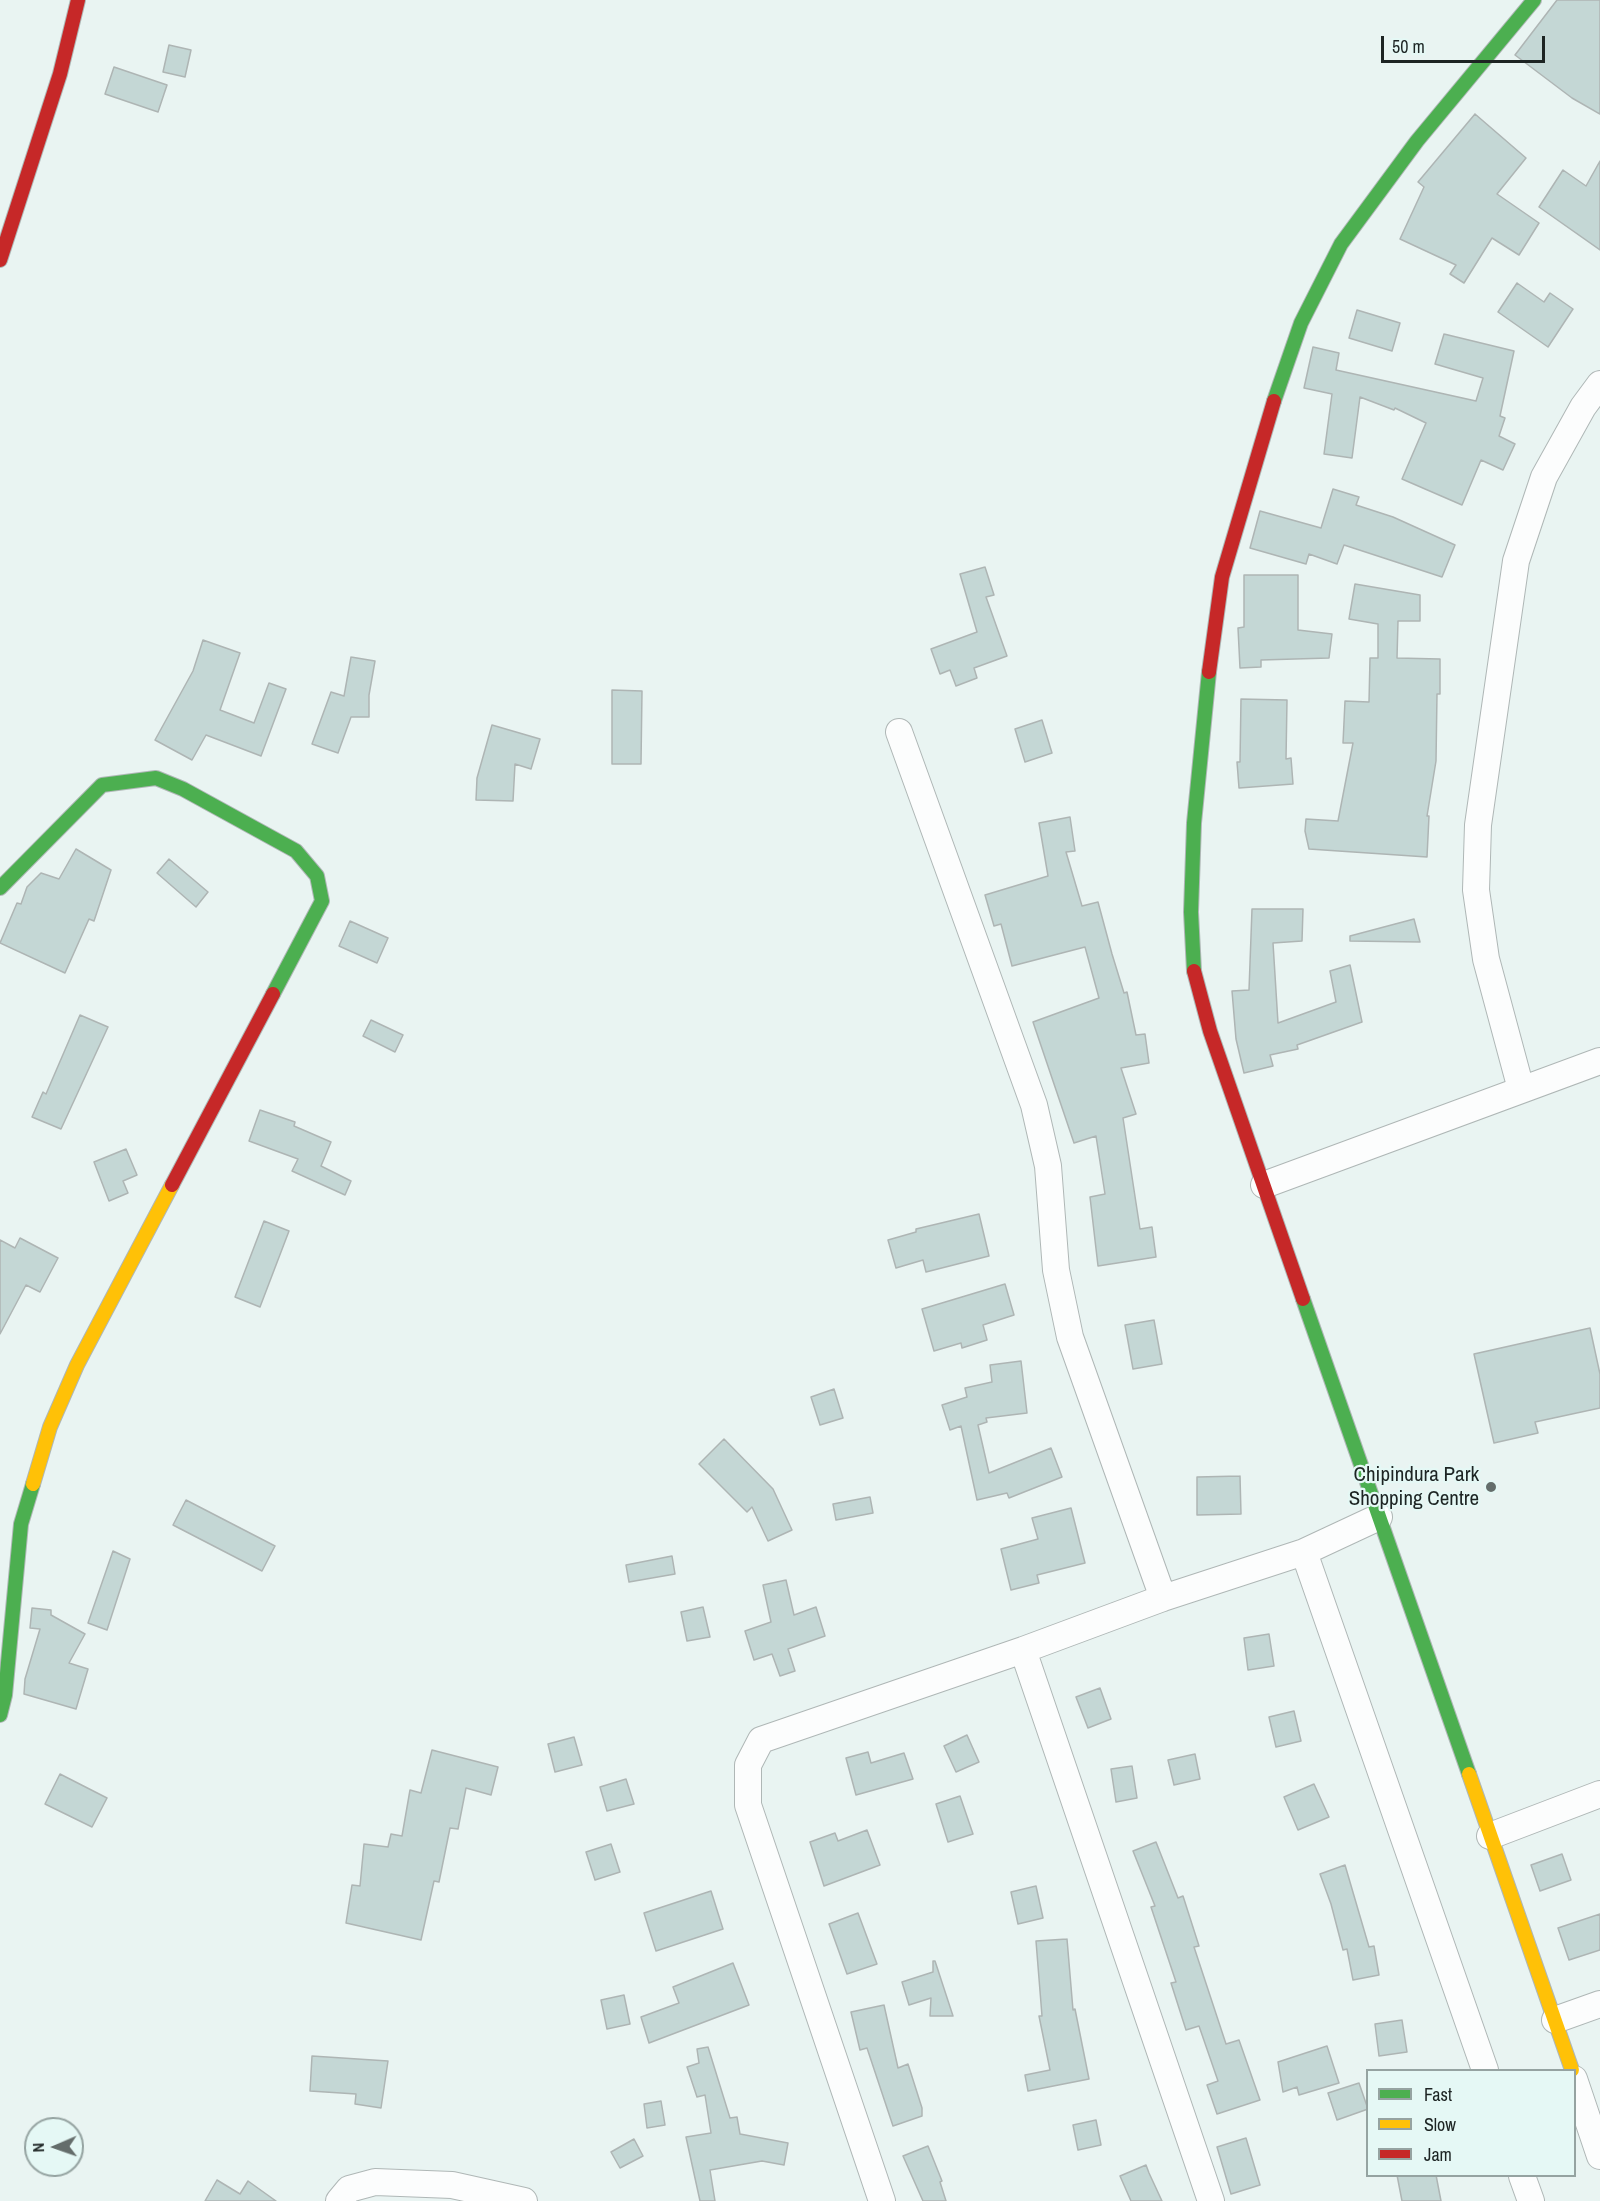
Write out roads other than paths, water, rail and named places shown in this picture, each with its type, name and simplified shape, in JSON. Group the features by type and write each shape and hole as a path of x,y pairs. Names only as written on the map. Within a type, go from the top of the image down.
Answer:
{"street":[{"path":"0,260 60,74 78,0"},
{"path":"1534,0 1417,141 1341,244 1300,323 1267,420 1222,577 1206,692 1194,824 1191,912 1194,973 1210,1031 1572,2069"},
{"path":"1521,1089 1486,959 1476,890 1478,825 1516,561 1544,477 1583,407 1600,384"},
{"path":"899,732 1034,1105 1048,1167 1056,1270 1070,1337 1163,1598"},
{"path":"0,888 102,785 132,778 156,778 183,789 296,851 317,876 322,900 77,1365 50,1427 21,1524 5,1695 0,1715"},
{"path":"1264,1185 1600,1061"},
{"path":"882,2201 748,1805 748,1765 761,1740 1023,1650 1163,1598 1304,1552 1379,1517"},
{"path":"1304,1552 1485,2069"},
{"path":"1023,1650 1211,2201"},
{"path":"1490,1836 1600,1794"},
{"path":"1555,2020 1600,2004"},
{"path":"1576,2082 1600,2156"},
{"path":"1523,2177 1531,2201"},
{"path":"339,2201 350,2189 375,2182 452,2185 524,2201"}],"place":[{"name":"Chipindura Park Shopping Centre","path":"1491,1487"}]}
